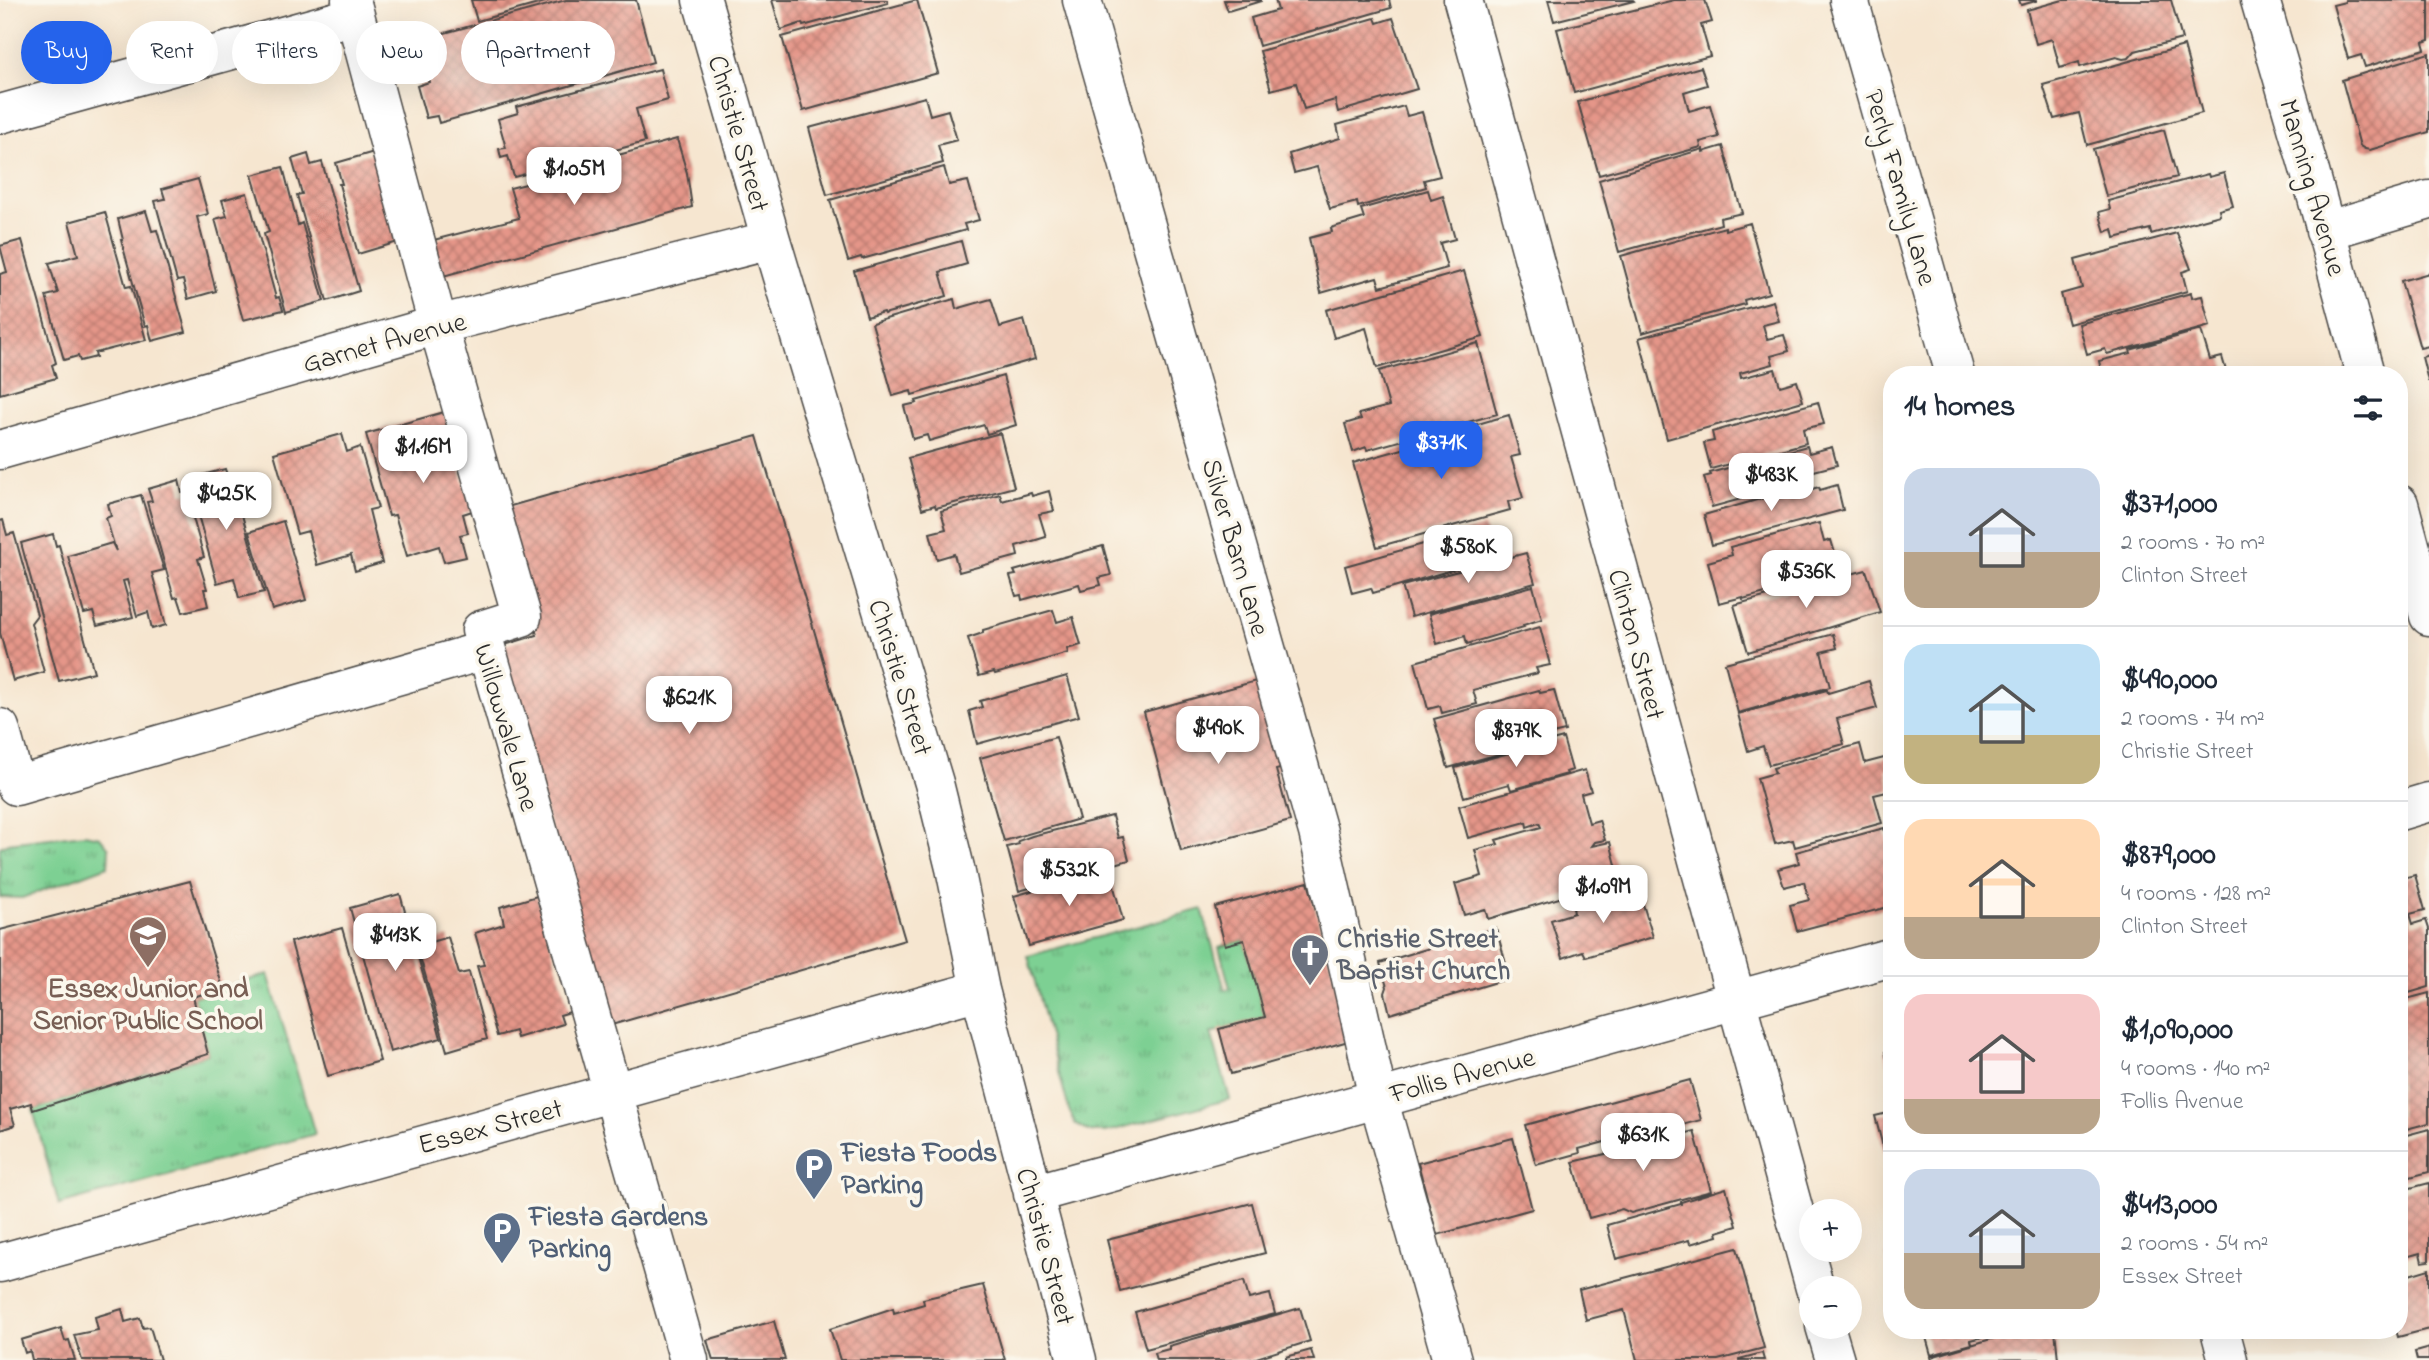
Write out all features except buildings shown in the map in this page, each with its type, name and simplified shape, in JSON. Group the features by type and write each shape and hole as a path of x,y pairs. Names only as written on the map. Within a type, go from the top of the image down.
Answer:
{"street":[{"name":"Christie Street","path":"702,0 934,783 980,990 1077,1360"},
{"name":"Silver Barn Lane","path":"1082,0 1318,832 1378,1098 1452,1360"},
{"name":"Clinton Street","path":"1463,0 1812,1276"},
{"name":"Perly Family Lane","path":"1849,0 1953,366"},
{"name":"Manning Avenue","path":"2260,0 2363,366"},
{"path":"0,114 353,8"},
{"name":"Willowvale Lane","path":"353,8 438,325 522,617 481,631 689,1360"},
{"path":"2325,231 2429,200"},
{"name":"Garnet Avenue","path":"0,450 438,325 771,240"},
{"path":"2408,538 2429,616"},
{"path":"0,728 16,786 486,650"},
{"path":"2408,808 2429,802"},
{"name":"Follis Avenue","path":"1033,1194 1883,959"},
{"name":"Essex Street","path":"0,1263 980,990"},
{"path":"1829,1339 1835,1360"},
{"path":"2222,1339 2228,1360"}],"green space":[{"path":"84,834 100,837 109,848 108,866 22,898 0,897 0,847 8,843"},
{"path":"1202,909 1225,990 1230,988 1219,947 1244,940 1265,1017 1211,1033 1230,1099 1106,1132 1091,1132 1076,1125 1069,1110 1028,956"},
{"path":"268,974 315,1134 59,1205 33,1110 208,1054 193,997"}],"place":[{"name":"Essex Junior and Senior Public School","path":"148,969"},
{"name":"Christie Street Baptist Church","path":"1310,987"},
{"name":"Fiesta Foods Parking","path":"814,1201"},
{"name":"Fiesta Gardens Parking","path":"502,1265"}]}
